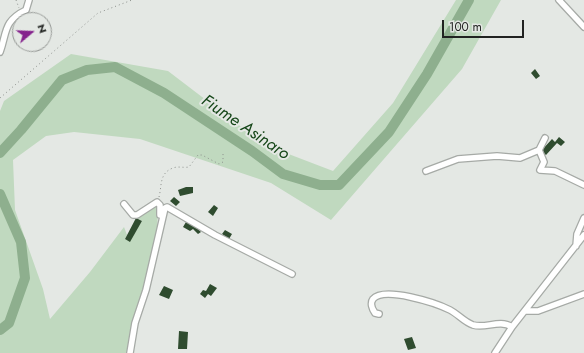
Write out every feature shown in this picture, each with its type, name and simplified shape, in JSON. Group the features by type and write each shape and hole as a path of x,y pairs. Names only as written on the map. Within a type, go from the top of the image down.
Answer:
{"street":[{"path":"20,12 26,10 29,0"},
{"path":"559,0 584,27"},
{"path":"0,52 5,29 12,21"},
{"path":"426,171 458,159 497,156 520,158 539,150 544,138"},
{"path":"539,150 544,162 540,170 555,171 584,185"},
{"path":"124,204 134,215 137,215 158,202 160,205 160,229"},
{"path":"130,353 135,323 146,290 163,210 167,207 215,235 292,274"},
{"path":"576,246 577,234 584,218"},
{"path":"498,352 512,327 584,235"},
{"path":"379,314 372,310 371,303 374,299 378,295 397,294 451,310 473,325 505,324 512,327"},
{"path":"525,311 538,311 584,294"}],"path":[{"path":"16,0 20,12"},
{"path":"0,98 98,13 132,0"},
{"path":"158,202 162,176 167,170 174,167 188,167 198,155 202,154 219,164 223,162 223,152"}],"green space":[{"path":"456,0 501,0 462,69 331,220 271,183 140,139 74,132 46,136 13,160 15,210 43,289 50,319 90,272 124,227 127,235 125,239 130,241 142,221 136,218 154,205 158,205 157,233 129,353 0,353 0,111 4,101 71,54 168,71 265,145 333,171 393,103"}],"building":[{"path":"535,69 540,76 536,79 531,73"},
{"path":"559,137 565,142 561,146 557,143 546,155 541,151 552,139 555,142"},
{"path":"186,187 193,187 193,193 180,196 178,190"},
{"path":"174,197 180,202 176,206 170,201"},
{"path":"214,205 218,208 213,216 208,212"},
{"path":"136,218 142,221 130,242 125,239"},
{"path":"185,218 201,232 198,234 193,229 190,231 183,227 186,222 184,221"},
{"path":"225,230 232,234 229,239 222,234"},
{"path":"210,284 217,288 211,296 208,294 205,298 200,294 203,290 206,291"},
{"path":"164,286 173,290 169,299 159,295"},
{"path":"179,331 188,332 187,349 178,349"},
{"path":"412,337 416,348 408,350 404,339"}],"waterway":[{"name":"Fiume Asinaro","path":"0,153 62,80 87,70 115,67 164,93 252,151 283,174 320,185 339,185 389,132 427,74 469,0"},
{"name":"Fiume Asinaro","path":"0,194 21,242 25,278 9,323 0,330"}]}
